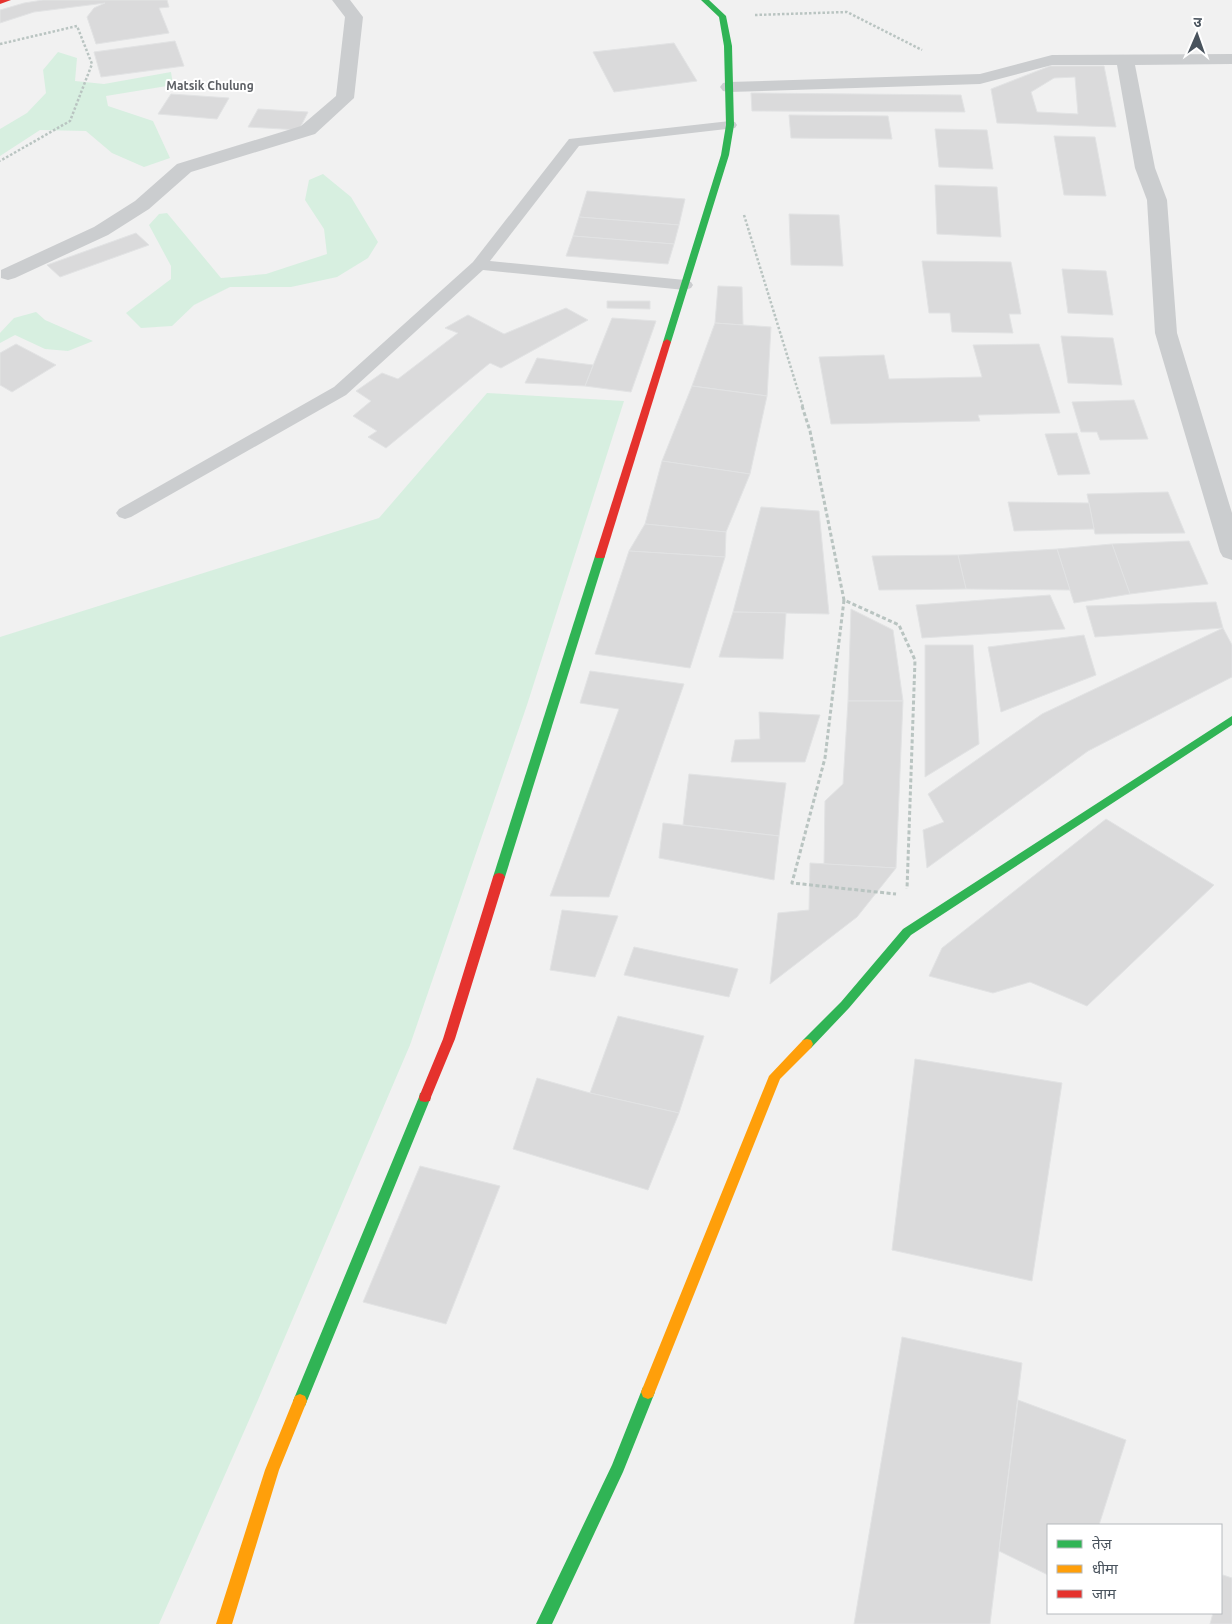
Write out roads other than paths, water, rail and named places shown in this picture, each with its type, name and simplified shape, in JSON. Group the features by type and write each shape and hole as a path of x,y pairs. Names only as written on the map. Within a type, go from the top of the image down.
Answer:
{"main road":[{"path":"0,2 7,0"},
{"path":"224,1624 272,1470 449,1039 726,155 730,125 728,46 722,16 705,0"},
{"path":"544,1624 618,1467 775,1076 845,1005 907,932 1232,720"}],"street":[{"path":"4,275 101,231 142,205 184,168 308,130 345,98 354,17 341,0"},
{"path":"730,87 980,79 1052,60 1232,59"},
{"path":"1125,61 1145,168 1157,200 1166,333 1232,552"}],"lane":[{"path":"125,513 340,391 479,265 574,142 730,125"},
{"path":"479,265 685,285"}],"district":[{"name":"Matsik Chulung","path":"210,86"}]}
